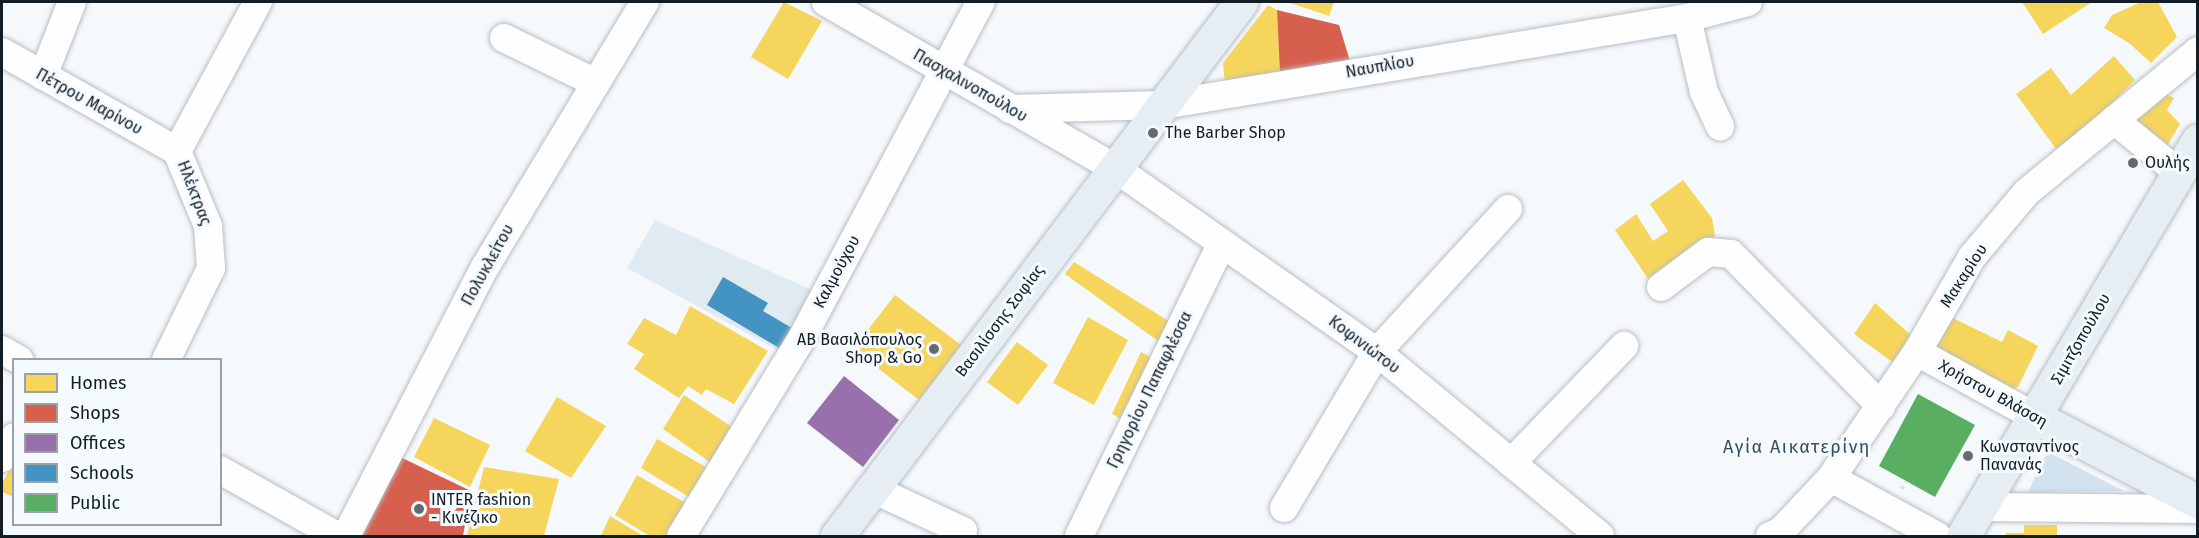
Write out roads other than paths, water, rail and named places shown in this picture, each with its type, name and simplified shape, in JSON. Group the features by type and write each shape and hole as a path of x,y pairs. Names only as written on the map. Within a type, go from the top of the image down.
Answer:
{"main road":[{"name":"Βασιλίσσης Σοφίας","path":"837,537 1241,2"},
{"name":"Σιμιτζοπούλου","path":"1963,537 2198,140"},
{"name":"Χρήστου Βλάσση","path":"2035,417 2198,502"}],"street":[{"path":"43,76 72,2"},
{"name":"Ηλέκτρας","path":"167,358 211,268 208,226 177,151 258,2"},
{"name":"Πολυκλείτου","path":"346,537 485,267 645,2"},
{"name":"Πασχαλινοπούλου","path":"826,2 1115,168"},
{"name":"Καλμούχου","path":"681,537 802,338 981,2"},
{"name":"Ναυπλίου","path":"1009,109 1163,105 1688,18 1748,2"},
{"path":"1688,18 1704,92 1720,127"},
{"path":"504,38 596,83"},
{"name":"Μακαρίου","path":"1770,537 1781,531 1831,478 1917,352 1972,257 2027,192 2198,51"},
{"name":"Πέτρου Μαρίνου","path":"2,52 177,151"},
{"path":"2114,120 2178,172"},
{"name":"Κοφινιώτου","path":"1115,168 1377,352 1600,537"},
{"path":"1284,508 1377,352 1508,209"},
{"name":"Γρηγορίου Παπαφλέσσα","path":"1079,537 1222,243"},
{"path":"1660,287 1708,252 1731,254 1881,406"},
{"path":"1511,463 1624,346"},
{"path":"2,350 16,358"},
{"name":"Χρήστου Βλάσση","path":"1917,352 2035,417"},
{"path":"2,458 12,440"},
{"path":"222,471 338,537"},
{"path":"1831,478 1937,537"},
{"path":"873,489 963,531 960,537"},
{"path":"1982,507 2154,524 2198,509"}],"place":[{"name":"The Barber Shop","path":"1153,133"},
{"name":"Ουλής","path":"2133,163"},
{"name":"ΑΒ Βασιλόπουλος Shop & Go","path":"934,349"},
{"name":"Κωνσταντίνος Πανανάς","path":"1968,456"},
{"name":"INTER fashion - Κινέζικο","path":"419,509"}],"district":[{"name":"Αγία Αικατερίνη","path":"1797,447"}]}
